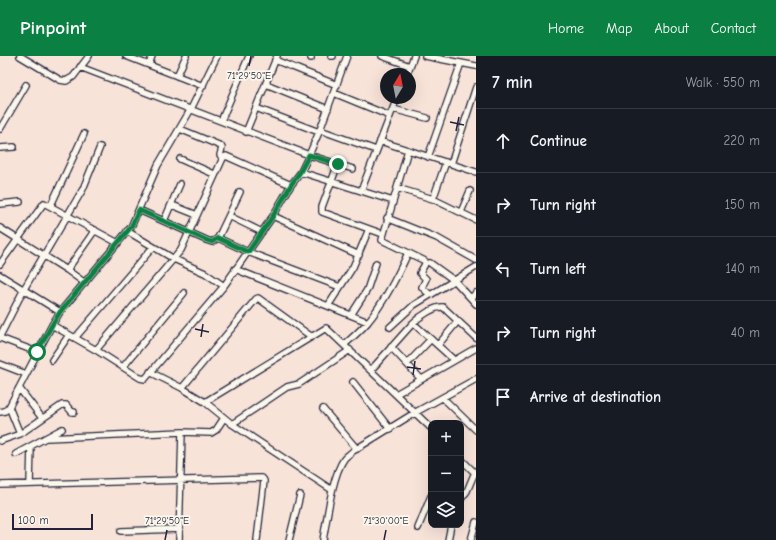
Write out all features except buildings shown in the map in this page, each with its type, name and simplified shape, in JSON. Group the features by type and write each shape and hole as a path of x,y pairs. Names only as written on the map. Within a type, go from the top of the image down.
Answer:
{"street":[{"path":"20,56 63,81 73,77 89,56"},
{"path":"126,56 203,86"},
{"path":"149,65 152,56"},
{"path":"177,76 186,56"},
{"path":"0,412 9,408 37,352 60,312 131,227 158,165 191,109 217,56"},
{"path":"221,121 249,56"},
{"path":"52,325 145,379 224,286 273,216 309,155 320,131 347,56"},
{"path":"382,56 410,66 414,56"},
{"path":"425,56 454,59 461,63 476,66"},
{"path":"246,132 276,58 337,84"},
{"path":"428,157 461,63"},
{"path":"80,68 191,109 246,132 353,169"},
{"path":"266,84 328,109"},
{"path":"0,129 26,85"},
{"path":"433,199 476,87"},
{"path":"334,93 390,116"},
{"path":"361,190 395,104"},
{"path":"256,108 376,150"},
{"path":"393,109 427,118"},
{"path":"180,129 221,146 222,148 220,155 223,158"},
{"path":"51,205 84,134"},
{"path":"380,141 476,172"},
{"path":"0,148 14,147"},
{"path":"37,352 0,337 24,289 83,189 100,147"},
{"path":"408,150 387,218 382,240 425,261 426,264 420,273 426,279 422,287 430,295"},
{"path":"96,350 181,250 214,174 223,158 226,156 291,185"},
{"path":"180,159 214,174"},
{"path":"338,164 322,208 322,212 383,234"},
{"path":"300,172 393,201"},
{"path":"164,222 180,184"},
{"path":"397,188 433,199 476,220"},
{"path":"461,212 470,191"},
{"path":"139,210 212,242 218,238 240,192"},
{"path":"0,204 20,202"},
{"path":"0,264 43,203 51,205 118,243"},
{"path":"172,205 197,215"},
{"path":"229,216 262,232"},
{"path":"273,216 359,255"},
{"path":"387,218 437,238 476,260"},
{"path":"0,228 18,238 85,283"},
{"path":"328,306 359,255 369,229"},
{"path":"67,270 95,230"},
{"path":"127,232 174,259 205,273 224,286"},
{"path":"218,238 248,252 340,287"},
{"path":"75,338 153,247"},
{"path":"344,345 368,322 399,273 408,253"},
{"path":"351,315 367,290 376,263"},
{"path":"430,263 455,281 476,304"},
{"path":"390,327 414,305 476,267"},
{"path":"235,270 368,322"},
{"path":"0,276 24,289 60,312"},
{"path":"123,366 184,293"},
{"path":"470,298 476,293"},
{"path":"182,388 258,298 312,337"},
{"path":"371,370 413,323 440,306 443,307 476,338"},
{"path":"438,345 458,321"},
{"path":"413,323 454,360"},
{"path":"205,402 326,328 428,425"},
{"path":"52,360 69,335"},
{"path":"407,364 431,339"},
{"path":"391,347 421,379"},
{"path":"396,394 476,348"},
{"path":"232,424 287,387 300,384 350,350"},
{"path":"0,364 26,374"},
{"path":"150,372 182,388 205,402 232,424 332,490"},
{"path":"323,540 332,490 342,461 357,449 416,412 475,381"},
{"path":"353,382 390,429"},
{"path":"19,388 42,418"},
{"path":"443,398 476,430"},
{"path":"0,441 20,434 62,405 66,405 72,412 74,412"},
{"path":"9,408 20,434"},
{"path":"323,409 357,449"},
{"path":"47,438 182,432 212,433 216,430 224,418"},
{"path":"16,454 62,429"},
{"path":"179,540 182,432"},
{"path":"30,484 31,446"},
{"path":"464,462 476,472 464,495"},
{"path":"0,485 258,477 264,479 257,540"},
{"path":"289,540 300,495"},
{"path":"418,528 428,503"},
{"path":"471,540 476,522"},
{"path":"448,540 450,528"},
{"path":"121,531 179,529"}],"route":[{"path":"37,352 60,312 131,227 139,210 206,240 212,242 216,241 218,238 248,252 273,216 309,155 338,164"}]}
